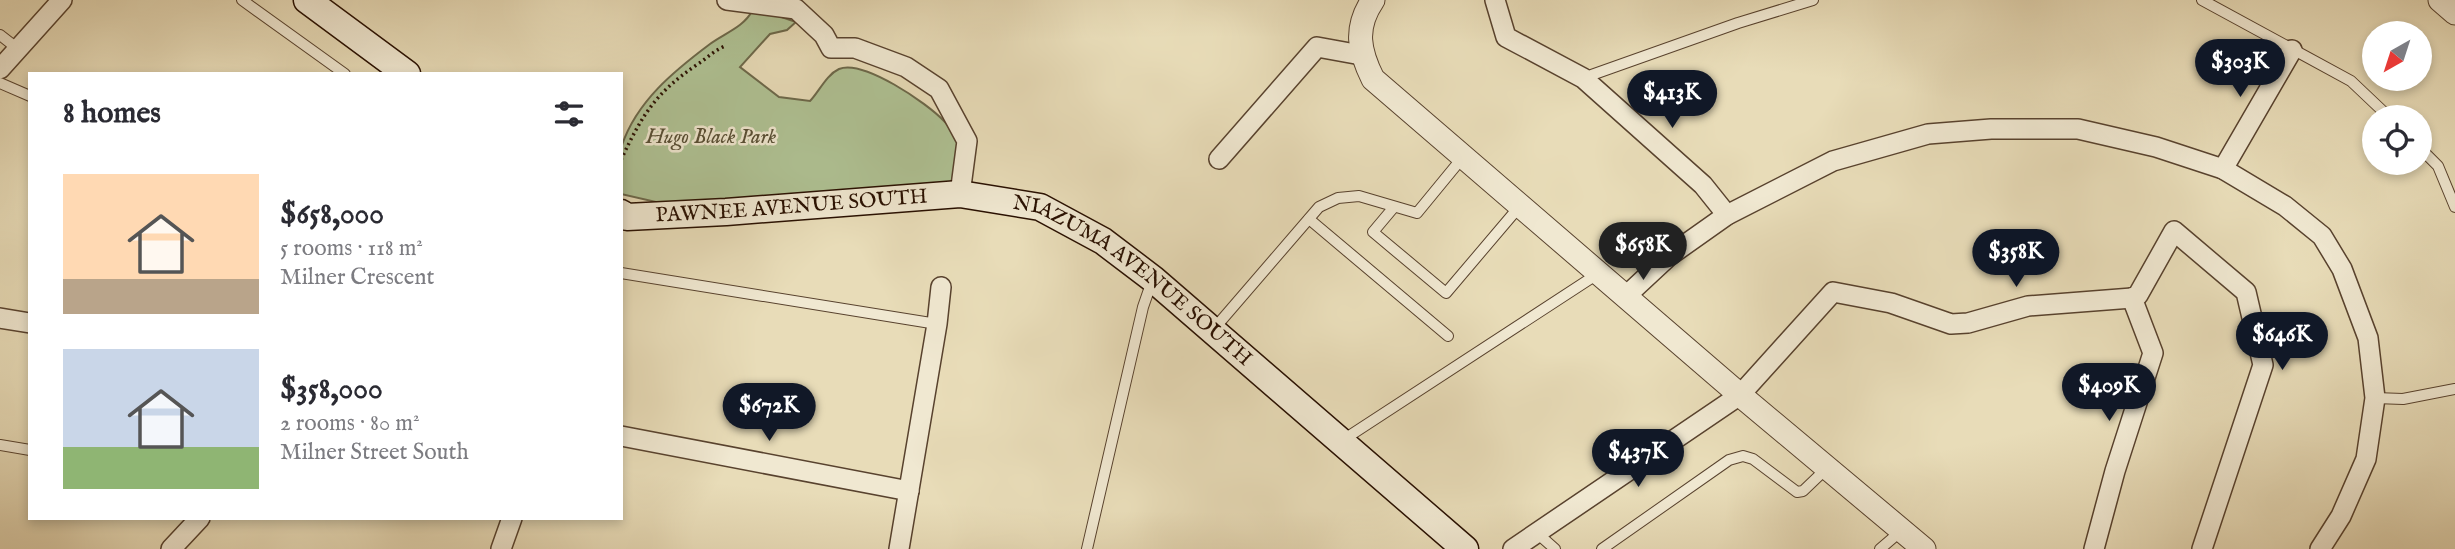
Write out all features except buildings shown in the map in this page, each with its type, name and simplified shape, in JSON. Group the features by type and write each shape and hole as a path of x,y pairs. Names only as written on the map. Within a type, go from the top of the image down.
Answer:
{"main road":[{"path":"307,0 404,72"},
{"name":"PAWNEE AVENUE SOUTH","path":"623,220 960,194"},
{"name":"NIAZUMA AVENUE SOUTH","path":"960,194 1040,207 1103,241 1213,330 1465,549"}],"street":[{"path":"0,69 62,0"},
{"path":"727,0 796,9 824,35 831,48 855,48 906,67 939,89 968,141 960,194"},
{"path":"1373,0 1360,30 1361,55 1373,79 1740,395 1924,549"},
{"path":"1495,0 1506,37 1583,78 1703,185 1727,215"},
{"path":"2440,0 2455,13"},
{"path":"1219,159 1317,47 1361,55"},
{"path":"2223,169 2292,50"},
{"path":"1626,296 1669,256 1727,215 1833,161 1928,134 1992,129 2078,129 2155,147 2223,169 2285,206 2322,236 2342,269 2368,338 2375,398 2366,459 2341,516 2320,549"},
{"path":"1513,549 1740,395 1833,292 1891,303 1951,324 1968,323 2028,306 2132,298 2138,295 2174,231 2246,292 2263,365 2202,549"},
{"path":"899,549 941,287"},
{"path":"2094,549 2115,471 2153,353 2132,298"},
{"path":"0,318 28,323"},
{"path":"623,436 909,491"},
{"path":"171,549 198,520"},
{"path":"501,549 511,520"}],"lane":[{"path":"242,0 342,72"},
{"path":"1583,78 1738,23 1813,0"},
{"path":"2202,0 2351,81 2376,105"},
{"path":"0,35 18,49"},
{"path":"0,83 28,95"},
{"path":"1213,330 1320,207 1338,198 1359,196 1417,213 1464,157"},
{"path":"2432,160 2438,166 2455,207"},
{"path":"1394,206 1373,232 1446,293 1520,206"},
{"path":"1309,219 1448,336"},
{"path":"623,273 937,324"},
{"path":"1342,441 1598,273"},
{"path":"1087,549 1143,307 1153,279"},
{"path":"2375,398 2403,399 2455,389"},
{"path":"0,445 28,450"},
{"path":"1602,549 1729,460 1742,456 1753,459 1797,492 1803,491 1827,468"},
{"path":"1880,549 1902,530"},
{"path":"1537,533 1555,549"}],"path":[{"path":"623,156 644,114 660,95 679,76 725,46"}],"green space":[{"name":"Hugo Black Park","path":"752,11 767,12 796,22 787,30 770,34 740,67 779,97 810,101 834,72 850,68 863,70 894,84 936,113 961,142 951,189 669,205 623,194 623,143 637,114 670,76 748,17"}]}
